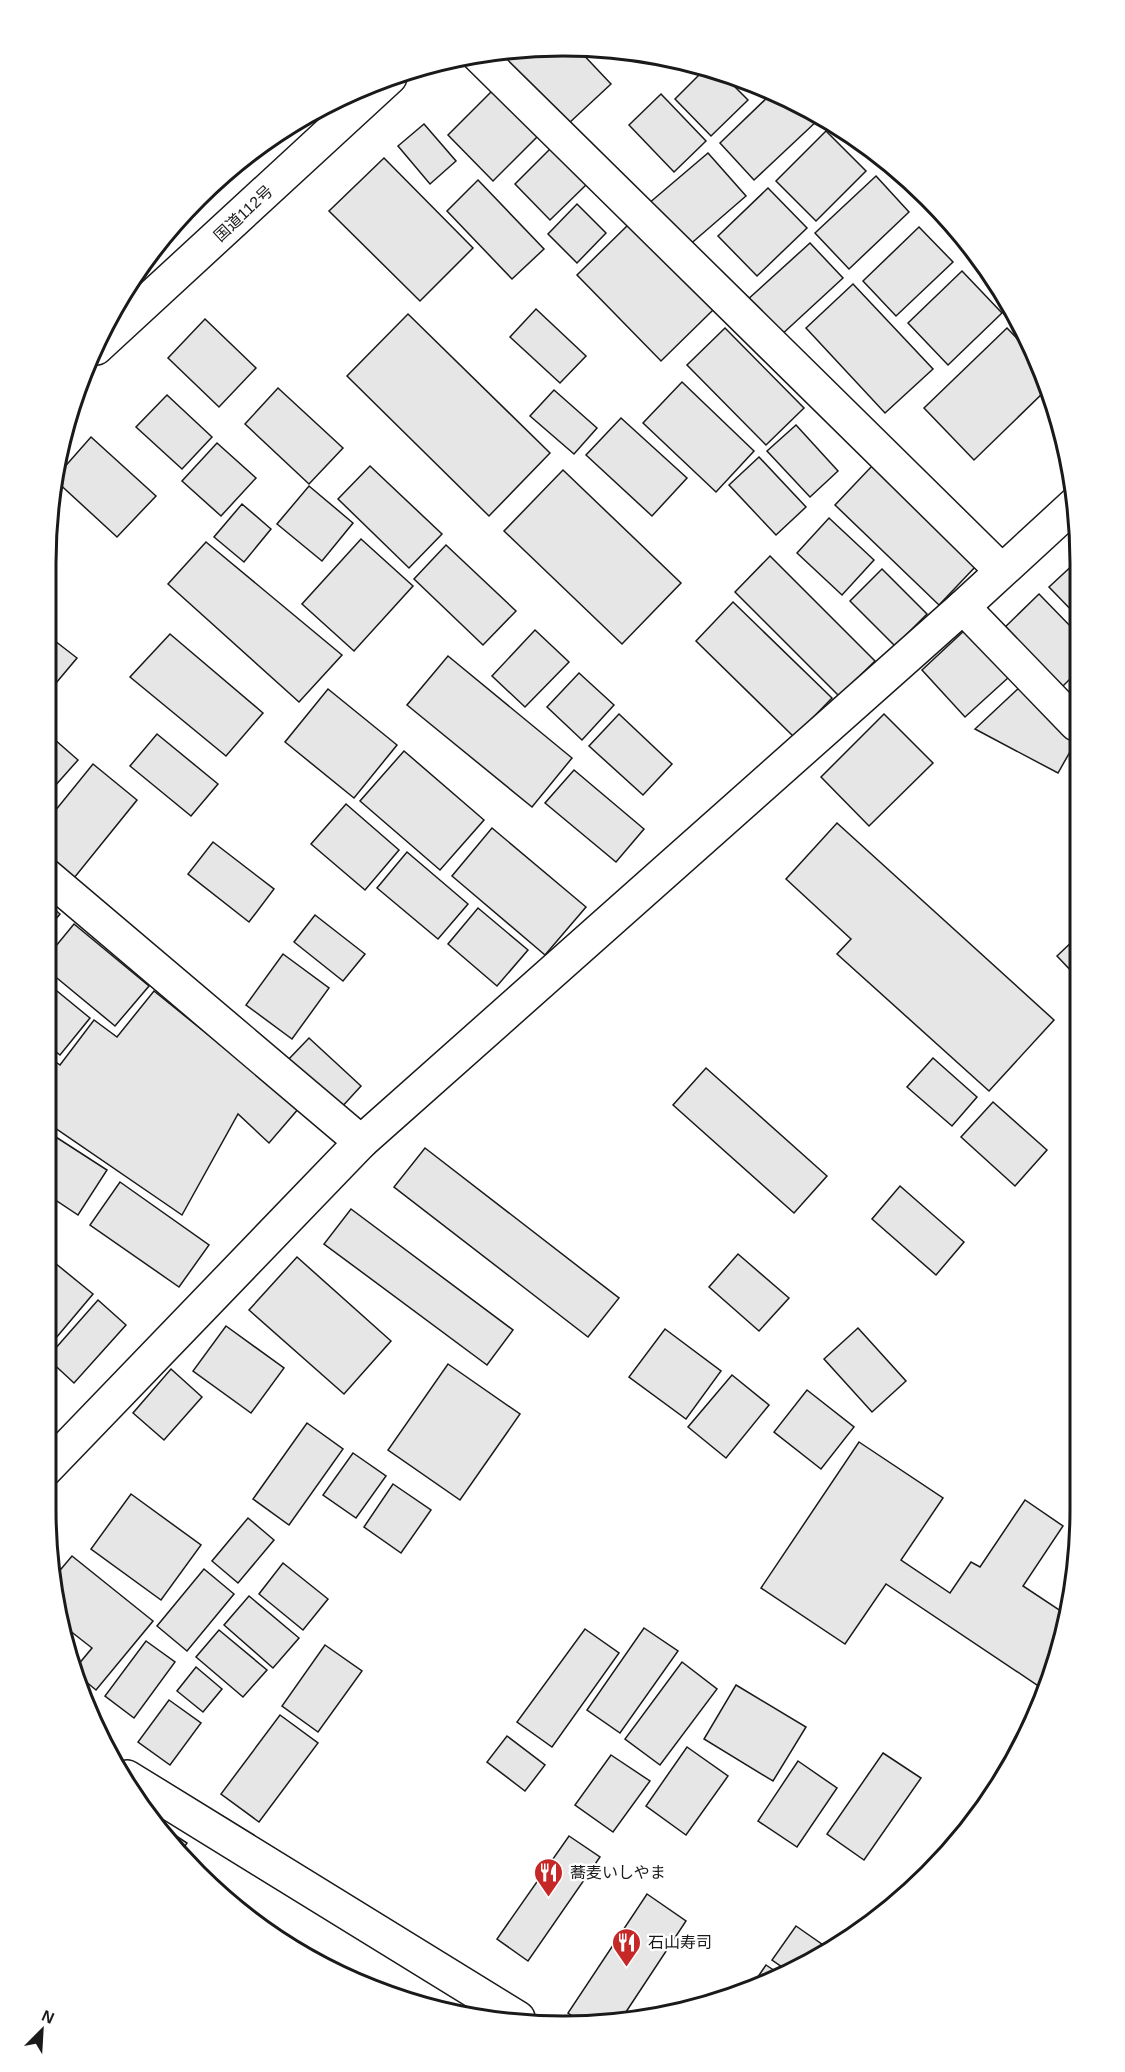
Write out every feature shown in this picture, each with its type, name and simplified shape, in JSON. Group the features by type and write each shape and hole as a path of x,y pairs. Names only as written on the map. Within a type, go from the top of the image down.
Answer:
{"main road":[{"path":"485,62 1001,570"},
{"name":"国道112号","path":"109,336 374,92"},
{"path":"56,1459 361,1142 963,607 1066,511"},
{"path":"963,607 1070,718"},
{"path":"56,883 361,1142"},
{"path":"135,1782 510,2013"}],"building":[{"path":"585,57 611,84 568,124 506,59"},
{"path":"699,75 733,85 748,100 711,136 675,99"},
{"path":"493,90 538,136 493,181 448,135"},
{"path":"661,94 706,141 674,172 629,125"},
{"path":"766,98 815,123 754,180 720,143"},
{"path":"424,124 456,161 430,184 398,146"},
{"path":"826,131 866,171 816,221 776,181"},
{"path":"551,148 587,184 550,220 515,184"},
{"path":"708,153 746,196 687,247 648,204"},
{"path":"384,158 473,248 420,301 329,211"},
{"path":"876,176 909,212 849,269 815,233"},
{"path":"478,180 544,249 512,279 447,211"},
{"path":"768,188 807,228 757,276 718,236"},
{"path":"577,204 606,233 577,263 548,234"},
{"path":"629,224 713,310 661,361 577,275"},
{"path":"919,227 953,262 896,316 863,281"},
{"path":"810,243 843,278 779,337 746,301"},
{"path":"962,271 1002,313 948,365 908,323"},
{"path":"853,284 933,369 885,413 806,328"},
{"path":"536,309 586,356 560,383 510,337"},
{"path":"408,314 550,453 489,516 347,376"},
{"path":"205,319 256,368 219,407 168,358"},
{"path":"725,328 804,408 766,445 687,365"},
{"path":"1007,328 1017,339 1041,395 974,460 924,408"},
{"path":"682,382 754,451 716,492 643,423"},
{"path":"278,388 343,448 309,484 245,424"},
{"path":"554,390 597,428 574,454 530,416"},
{"path":"167,395 212,437 182,469 136,427"},
{"path":"621,418 687,478 652,516 586,455"},
{"path":"796,425 838,471 810,497 767,451"},
{"path":"91,437 156,496 117,537 62,486 65,467"},
{"path":"217,443 256,478 221,516 182,481"},
{"path":"759,457 806,507 776,535 729,485"},
{"path":"370,466 442,534 409,568 338,499"},
{"path":"872,466 976,566 939,605 835,505"},
{"path":"563,470 681,583 622,644 504,531"},
{"path":"309,486 353,523 322,561 277,524"},
{"path":"242,504 271,529 244,562 214,537"},
{"path":"829,518 874,560 842,595 797,553"},
{"path":"361,539 413,586 354,651 302,604"},
{"path":"206,542 342,655 299,702 168,584"},
{"path":"446,545 516,611 483,645 414,579"},
{"path":"770,556 875,661 839,696 735,592"},
{"path":"1070,568 1070,609 1049,587"},
{"path":"882,569 927,614 895,646 850,601"},
{"path":"1039,594 1070,626 1070,679 1058,691 1000,632"},
{"path":"733,602 832,698 794,737 696,641"},
{"path":"966,629 1009,677 965,717 922,670"},
{"path":"535,630 569,662 525,707 492,676"},
{"path":"170,634 263,713 226,756 130,677"},
{"path":"56,642 77,658 56,683"},
{"path":"448,656 572,758 532,807 407,705"},
{"path":"579,673 614,705 582,740 547,707"},
{"path":"1021,686 1070,738 1070,752 1058,773 975,729"},
{"path":"328,689 397,745 354,798 285,742"},
{"path":"619,714 672,764 643,795 589,746"},
{"path":"884,714 933,763 869,826 821,777"},
{"path":"157,734 218,784 191,816 130,766"},
{"path":"56,741 78,760 56,785"},
{"path":"404,751 484,820 440,870 360,801"},
{"path":"93,764 137,800 70,883 56,872 56,810"},
{"path":"574,770 644,829 616,862 545,803"},
{"path":"346,804 399,850 365,890 311,844"},
{"path":"837,823 1054,1020 989,1091 837,954 851,939 786,879"},
{"path":"492,828 586,907 545,955 452,876"},
{"path":"213,842 274,889 249,922 188,874"},
{"path":"407,852 468,904 438,939 377,888"},
{"path":"478,908 528,950 497,986 448,944"},
{"path":"315,915 365,954 343,981 294,942"},
{"path":"74,924 149,986 115,1026 56,977 56,946"},
{"path":"1070,944 1070,970 1057,956"},
{"path":"283,954 329,988 292,1039 246,1005"},
{"path":"56,990 90,1018 60,1055 56,1052"},
{"path":"154,991 299,1108 269,1143 238,1114 182,1215 56,1129 56,1062 60,1065 94,1020 117,1037"},
{"path":"309,1038 361,1086 340,1109 287,1061"},
{"path":"933,1058 977,1097 952,1126 907,1087"},
{"path":"706,1068 827,1176 794,1213 673,1105"},
{"path":"993,1102 1047,1150 1015,1186 961,1137"},
{"path":"56,1137 107,1170 78,1215 56,1200"},
{"path":"425,1148 619,1298 588,1337 394,1187"},
{"path":"120,1182 209,1245 179,1287 90,1225"},
{"path":"900,1186 964,1242 936,1275 872,1219"},
{"path":"351,1209 513,1330 487,1365 324,1244"},
{"path":"738,1254 789,1298 759,1331 709,1287"},
{"path":"297,1257 391,1341 344,1394 249,1310"},
{"path":"56,1264 93,1294 56,1338"},
{"path":"98,1300 126,1325 74,1383 56,1366 56,1348"},
{"path":"226,1326 284,1368 251,1413 193,1371"},
{"path":"858,1328 906,1381 872,1412 824,1359"},
{"path":"665,1329 721,1371 686,1419 629,1377"},
{"path":"448,1364 520,1414 460,1500 388,1450"},
{"path":"171,1369 202,1397 164,1440 133,1413"},
{"path":"732,1375 769,1405 726,1458 688,1427"},
{"path":"807,1390 854,1427 821,1469 774,1432"},
{"path":"307,1423 343,1449 289,1525 253,1499"},
{"path":"859,1442 943,1498 901,1560 950,1593 971,1562 980,1567 1025,1500 1063,1526 1023,1586 1060,1610 1038,1686 886,1584 845,1644 761,1588"},
{"path":"353,1453 386,1476 356,1518 323,1495"},
{"path":"393,1484 431,1510 401,1553 364,1527"},
{"path":"131,1494 201,1545 161,1600 91,1549"},
{"path":"248,1518 274,1540 238,1583 212,1561"},
{"path":"72,1556 153,1621 96,1690 85,1681 79,1663 92,1648 71,1631 60,1571"},
{"path":"283,1563 328,1599 303,1630 259,1594"},
{"path":"204,1569 234,1594 187,1651 157,1626"},
{"path":"249,1596 299,1638 273,1668 224,1625"},
{"path":"644,1628 678,1651 620,1733 587,1710"},
{"path":"585,1629 619,1653 552,1747 517,1722"},
{"path":"219,1630 267,1670 243,1697 196,1657"},
{"path":"146,1641 175,1662 134,1718 105,1696"},
{"path":"325,1645 362,1671 318,1732 282,1706"},
{"path":"682,1662 717,1689 660,1765 625,1739"},
{"path":"196,1667 222,1689 203,1712 177,1691"},
{"path":"736,1685 806,1727 773,1781 704,1739"},
{"path":"169,1700 201,1723 170,1765 138,1742"},
{"path":"280,1715 318,1743 259,1822 221,1794"},
{"path":"507,1736 545,1765 525,1791 487,1762"},
{"path":"687,1747 728,1776 686,1835 646,1806"},
{"path":"883,1753 921,1778 864,1860 827,1834"},
{"path":"611,1755 650,1781 613,1832 575,1805"},
{"path":"798,1761 837,1788 797,1847 758,1821"},
{"path":"172,1833 187,1843 184,1847"},
{"name":"蕎麦いしやま","path":"569,1836 600,1857 528,1961 497,1939"},
{"name":"石山寿司","path":"647,1894 686,1921 626,2012 572,2016 568,2013"},
{"path":"796,1926 823,1945 782,1967 772,1960"},
{"path":"766,1965 774,1970 757,1978"}],"place":[{"name":"蕎麦いしやま","path":"549,1898"},
{"name":"石山寿司","path":"627,1968"}]}
